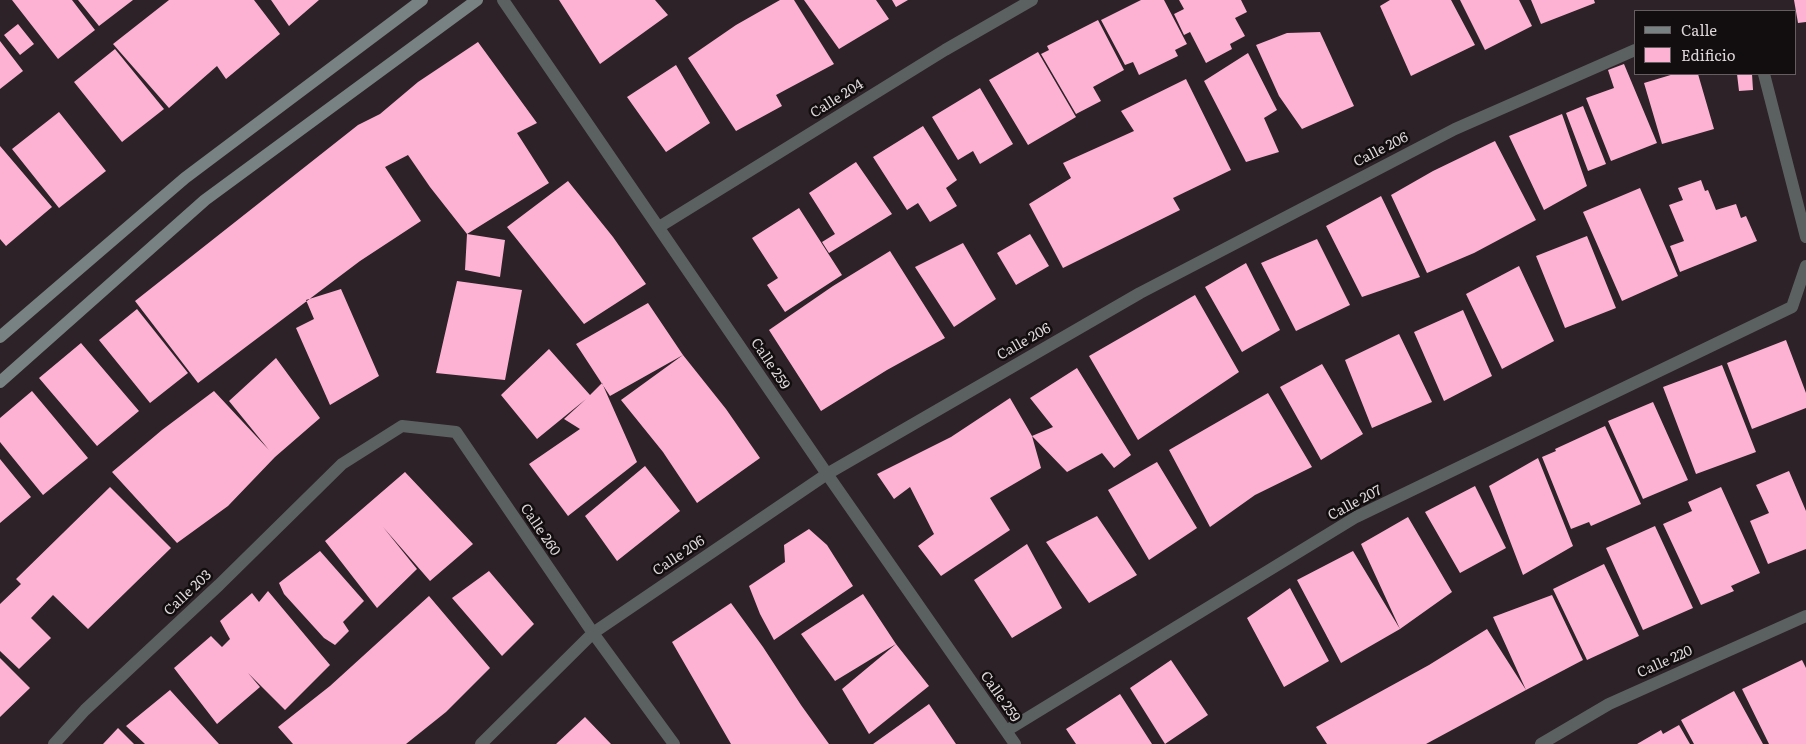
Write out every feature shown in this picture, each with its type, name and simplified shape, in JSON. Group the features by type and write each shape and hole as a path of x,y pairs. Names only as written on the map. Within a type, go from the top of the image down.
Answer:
{"street":[{"path":"0,337 185,178 422,0"},
{"path":"0,382 205,200 477,0"},
{"name":"Calle 259","path":"503,0 827,474 1015,744"},
{"name":"Calle 204","path":"659,227 945,50 1032,0"},
{"name":"Calle 206","path":"482,744 593,633 827,474 1149,288 1456,129 1634,50"},
{"path":"1764,75 1806,237"},
{"name":"Calle 207","path":"1006,732 1356,517 1792,308 1806,266"},
{"name":"Calle 260","path":"342,464 402,426 456,432 593,633 674,744"},
{"name":"Calle 203","path":"54,744 85,710 219,585 342,464"},
{"name":"Calle 220","path":"1541,744 1609,704 1806,616"}],"building":[{"path":"12,0 72,0 95,30 58,59"},
{"path":"78,0 133,0 99,26"},
{"path":"169,0 254,0 280,34 226,79 217,66 169,108 113,44"},
{"path":"271,0 319,0 289,26"},
{"path":"559,0 655,0 668,15 600,64"},
{"path":"780,0 794,0 834,64 776,95 782,106 736,131 688,58 736,25"},
{"path":"804,0 876,0 889,19 839,49"},
{"path":"892,0 908,0 896,7"},
{"path":"1141,0 1164,0 1187,44 1175,50 1178,56 1139,75 1133,62 1125,65 1101,20"},
{"path":"1179,0 1241,0 1247,12 1235,18 1245,36 1230,44 1232,49 1206,63 1190,32 1184,35 1174,14 1184,9"},
{"path":"1390,0 1451,0 1475,45 1411,76 1380,6"},
{"path":"1460,0 1519,0 1532,26 1485,50"},
{"path":"1531,0 1594,0 1595,3 1541,24"},
{"path":"1794,0 1806,0 1806,22 1798,23"},
{"path":"1098,20 1124,70 1093,87 1101,101 1076,114 1041,54 1049,50 1047,46"},
{"path":"18,24 34,44 20,55 4,35"},
{"path":"1320,32 1354,106 1302,129 1279,96 1256,45 1287,33"},
{"path":"0,41 23,71 0,89"},
{"path":"478,42 537,123 517,133 549,183 467,234 430,187 408,155 385,167 421,221 360,261 198,383 135,301 358,125 380,114 418,82"},
{"path":"115,49 164,109 122,142 74,82"},
{"path":"1038,52 1076,117 1028,145 989,80"},
{"path":"1248,53 1277,110 1264,118 1279,152 1246,162 1204,81"},
{"path":"1624,64 1657,143 1611,161 1586,98 1614,88 1608,70"},
{"path":"676,65 710,123 666,152 627,97"},
{"path":"1671,75 1698,75 1714,129 1662,144 1644,83"},
{"path":"1737,75 1752,75 1753,90 1739,91"},
{"path":"1186,79 1231,170 1173,198 1180,210 1063,268 1029,204 1071,178 1063,163 1134,131 1121,111"},
{"path":"980,88 1013,144 980,164 973,151 958,160 932,117"},
{"path":"1583,106 1606,164 1588,171 1566,113"},
{"path":"59,112 106,171 59,208 12,149"},
{"path":"1562,114 1587,186 1544,210 1509,136"},
{"path":"923,126 957,180 946,188 957,206 930,222 918,203 907,210 873,157"},
{"path":"1495,141 1536,220 1474,253 1427,273 1391,195 1433,171"},
{"path":"0,146 52,207 6,246 0,239"},
{"path":"856,162 892,214 829,253 822,242 835,234 809,193"},
{"path":"1701,180 1705,191 1708,190 1716,210 1736,204 1741,218 1746,216 1757,241 1680,272 1670,246 1684,241 1669,205 1683,200 1678,188"},
{"path":"568,181 613,237 646,284 584,324 507,227"},
{"path":"1640,188 1678,276 1622,301 1583,212"},
{"path":"1381,196 1420,277 1362,297 1326,226"},
{"path":"799,208 842,275 785,312 767,285 778,278 752,238"},
{"path":"467,234 505,240 500,277 465,270"},
{"path":"1030,234 1049,266 1016,285 997,253"},
{"path":"1587,236 1616,308 1565,328 1536,256"},
{"path":"1317,239 1350,305 1296,331 1261,263"},
{"path":"963,243 996,299 954,327 915,267"},
{"path":"890,251 945,338 887,370 821,411 769,330 833,286"},
{"path":"1246,263 1280,330 1242,352 1205,287"},
{"path":"1519,266 1554,341 1502,369 1466,294"},
{"path":"457,281 522,290 505,380 436,373"},
{"path":"341,289 379,376 330,405 296,328 314,319 306,300"},
{"path":"1195,295 1239,372 1138,440 1089,356"},
{"path":"648,303 683,355 610,396 576,344"},
{"path":"137,309 188,373 150,403 99,340"},
{"path":"1463,310 1492,376 1444,401 1414,332"},
{"path":"1399,334 1432,402 1372,428 1345,360"},
{"path":"1786,340 1806,393 1806,408 1752,429 1727,363"},
{"path":"81,343 139,411 97,446 39,378"},
{"path":"549,349 590,395 602,383 637,462 568,516 529,464 580,429 564,419 586,399 537,439 501,395"},
{"path":"683,355 726,409 760,458 697,503 663,452 621,400"},
{"path":"276,358 320,418 275,457 228,506 177,543 112,472 162,430 214,391 269,450 229,401"},
{"path":"1322,364 1363,434 1321,460 1280,387"},
{"path":"1722,365 1756,452 1696,474 1663,387"},
{"path":"1077,368 1131,455 1114,468 1102,453 1067,472 1032,436 1053,427 1030,398"},
{"path":"32,391 88,458 43,495 0,442 0,418"},
{"path":"1268,393 1312,467 1255,495 1210,527 1169,450"},
{"path":"1010,398 1032,436 1041,468 990,498 1010,530 941,576 918,546 934,534 910,487 894,499 877,474 951,437"},
{"path":"1653,402 1688,480 1643,499 1608,421"},
{"path":"1605,426 1641,504 1591,526 1589,522 1571,529 1542,457"},
{"path":"1538,458 1573,546 1523,575 1489,486"},
{"path":"0,459 31,497 0,523"},
{"path":"1157,462 1197,528 1149,560 1108,490"},
{"path":"645,466 680,511 617,561 585,516"},
{"path":"1789,471 1806,511 1806,549 1768,564 1750,521 1769,513 1756,485"},
{"path":"405,472 473,544 430,581 383,527 417,569 377,608 325,541"},
{"path":"1475,486 1506,548 1460,573 1425,512"},
{"path":"110,487 171,548 88,629 53,595 31,618 51,638 19,669 0,651 0,604 21,584 16,579"},
{"path":"1721,487 1760,573 1731,586 1734,591 1701,605 1663,524 1692,511 1688,502"},
{"path":"1097,516 1137,575 1089,603 1046,542"},
{"path":"1408,517 1452,592 1400,629 1361,544"},
{"path":"1655,526 1693,608 1643,630 1606,548"},
{"path":"809,529 827,545 853,586 774,640 760,614 749,586 785,562 784,545"},
{"path":"1027,544 1062,608 1012,638 974,580"},
{"path":"320,551 364,601 343,622 349,631 335,645 324,638 284,594 279,583"},
{"path":"1353,551 1400,629 1341,663 1297,580"},
{"path":"1604,564 1639,636 1587,660 1553,589"},
{"path":"489,571 534,624 502,656 452,598"},
{"path":"1290,588 1329,661 1284,687 1247,618"},
{"path":"268,591 330,665 285,710 248,673 260,687 217,724 174,668 211,636 222,647 230,639 220,621 252,593 259,602"},
{"path":"863,594 896,644 835,681 801,634"},
{"path":"1552,595 1583,660 1526,690 1493,617"},
{"path":"429,596 490,668 446,712 406,744 293,744 278,727 330,686"},
{"path":"731,603 829,744 731,744 672,642"},
{"path":"1487,629 1526,690 1426,744 1327,744 1316,727 1429,665"},
{"path":"896,644 929,686 869,734 842,689"},
{"path":"0,658 30,688 0,717"},
{"path":"1171,660 1208,715 1165,744 1130,688"},
{"path":"1802,660 1806,668 1806,744 1769,744 1742,689"},
{"path":"170,690 219,744 145,744 126,726"},
{"path":"1734,691 1763,744 1694,744 1681,720"},
{"path":"1120,694 1152,744 1076,744 1066,729"},
{"path":"929,704 956,744 873,744"},
{"path":"585,717 611,744 556,744"},
{"path":"1679,725 1690,744 1637,744 1661,730 1663,734"},
{"path":"118,728 134,744 103,744"}]}
